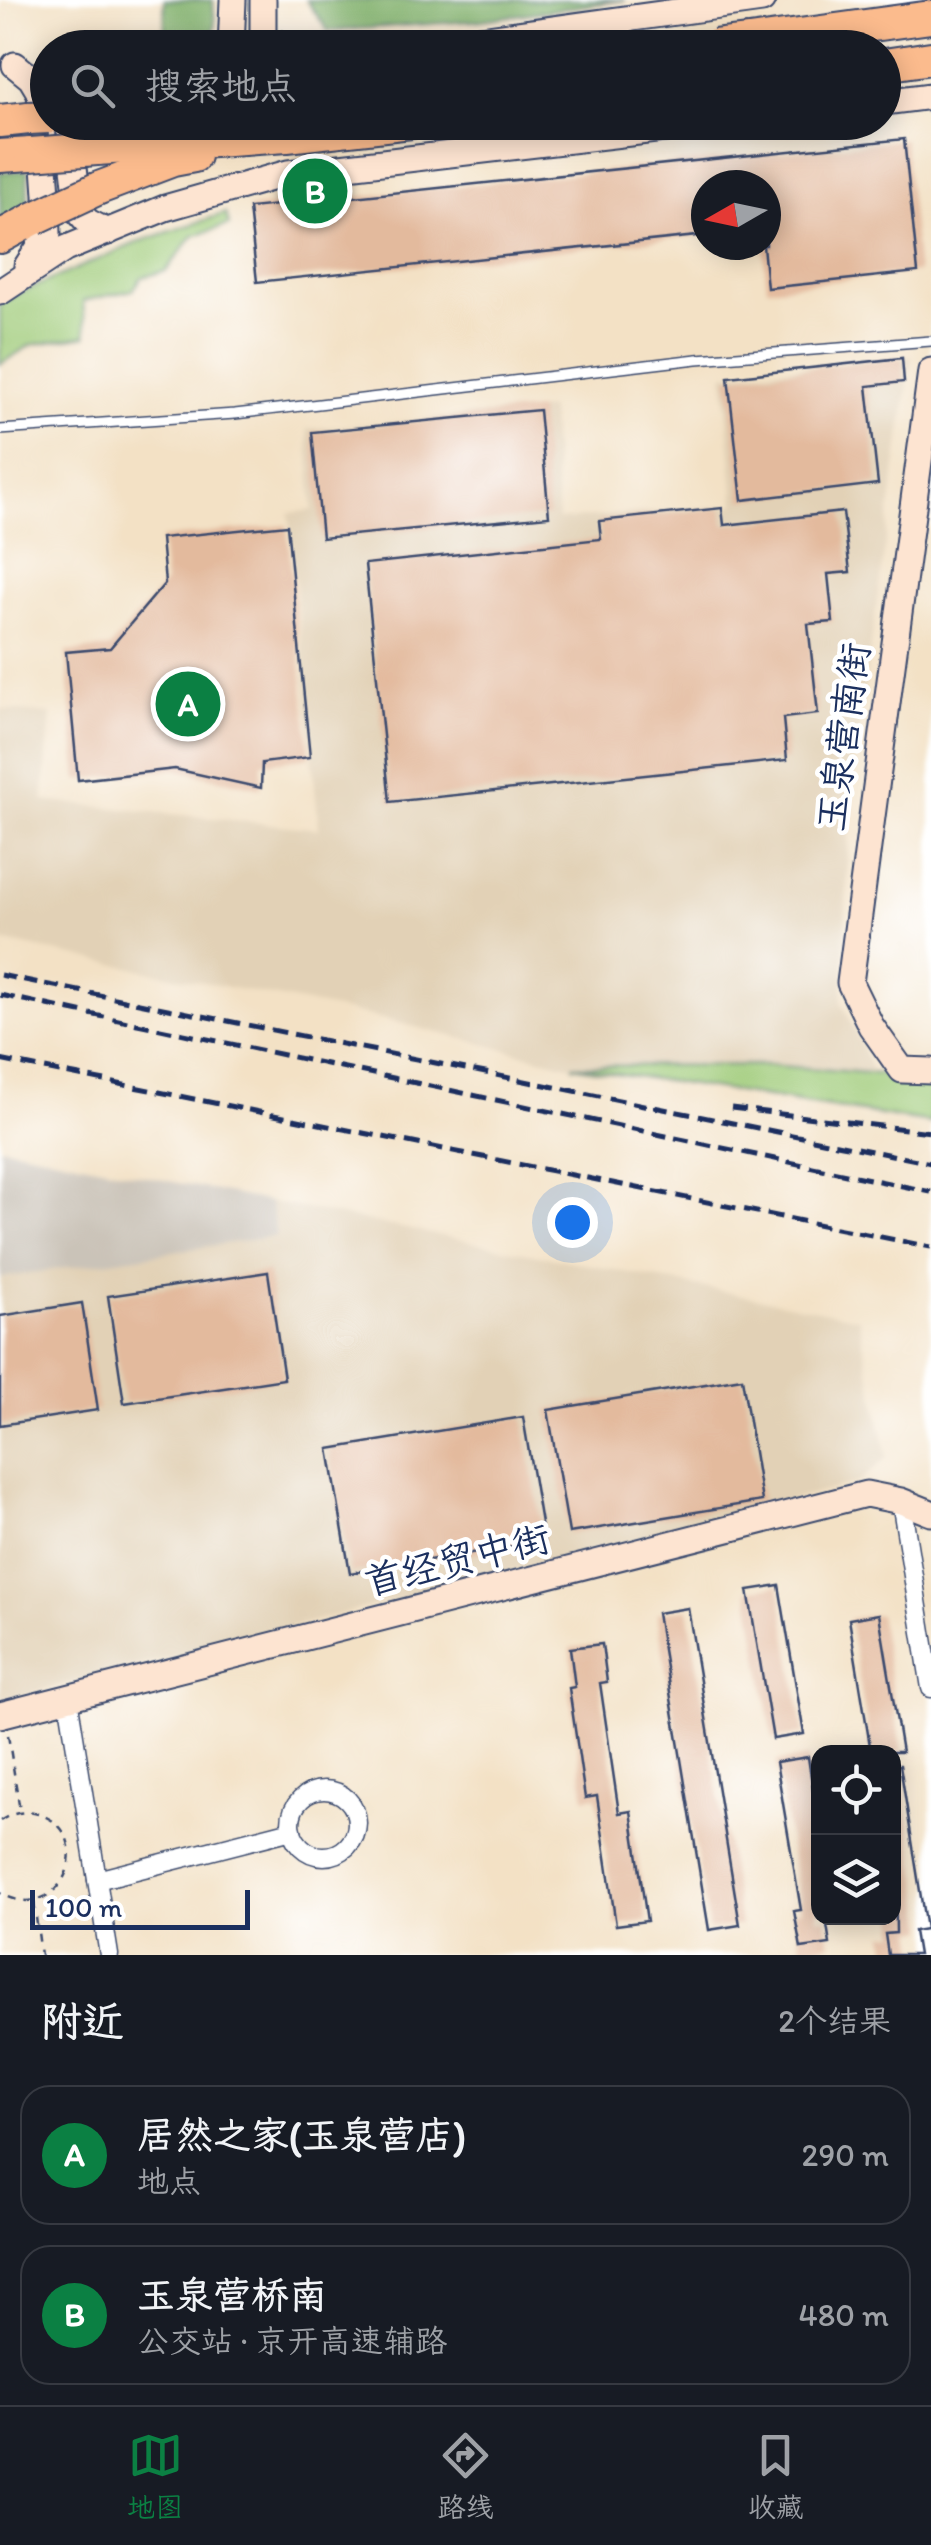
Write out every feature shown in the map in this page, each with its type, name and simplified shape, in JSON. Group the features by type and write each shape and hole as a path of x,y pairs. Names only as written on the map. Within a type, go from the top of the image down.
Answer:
{"highway":[{"path":"843,30 931,17"},
{"path":"901,63 931,58"},
{"path":"16,155 228,140"},
{"path":"0,236 99,188 173,160 267,140"}],"street":[{"path":"232,0 232,30"},
{"path":"263,0 269,30"},
{"path":"547,30 762,0"},
{"path":"729,5 736,30"},
{"path":"7,65 30,77"},
{"path":"901,100 931,96"},
{"path":"7,287 38,253 48,234 43,140"},
{"path":"72,140 78,212 108,232"},
{"path":"7,287 64,249 165,208 288,172 612,140"},
{"name":"玉泉营南街","path":"931,372 850,983 871,1026 902,1070 931,1071"},
{"name":"首经贸中街","path":"3,1715 866,1494 902,1501 931,1513"},
{"path":"902,1501 931,1688"},
{"path":"68,1698 109,1955"},
{"path":"97,1880 292,1830"}],"lane":[{"path":"0,430 235,414 697,358 931,341"}],"path":[{"path":"272,198 351,187"},
{"path":"3,1715 20,1812"},
{"path":"0,1821 20,1812 48,1818 67,1839 70,1854 63,1881 54,1892 34,1900 11,1899 0,1893"},
{"path":"34,1900 41,1955"}],"shaded area":[{"path":"912,356 851,783 842,1003 874,1074 768,1065 572,1066 371,1016 0,941 0,709 51,714 43,801 319,829 289,513 313,510 307,429 550,409 558,520 735,505 724,374"},
{"path":"0,1146 270,1202 276,1236 0,1278"},
{"path":"270,1202 858,1318 887,1457 858,1483 0,1701 0,1278 276,1236"}],"green space":[{"path":"164,0 213,0 213,30 165,30"},
{"path":"306,0 625,0 476,21 327,30"},
{"path":"28,170 28,209 0,223 0,172"},
{"path":"226,213 229,225 193,236 166,271 142,277 133,290 83,301 86,336 31,345 0,364 0,305 141,241"},
{"path":"768,1065 931,1078 931,1123 572,1066"}],"building":[{"path":"904,139 918,272 767,288 764,260 781,260 781,170 691,170 691,237 257,282 249,208"},
{"path":"902,358 904,382 867,386 878,484 742,500 728,377"},
{"path":"539,410 549,516 322,538 312,432"},
{"path":"722,508 724,525 843,512 850,572 828,574 833,622 808,624 818,714 783,718 787,760 390,802 365,564 601,539 599,521"},
{"path":"287,525 310,757 262,763 261,788 175,769 78,780 66,652 110,648 165,583 161,538"},
{"path":"268,1272 284,1379 124,1403 108,1296"},
{"path":"82,1303 98,1410 0,1425 0,1316"},
{"path":"742,1378 762,1501 569,1533 548,1410"},
{"path":"523,1417 544,1541 350,1573 329,1449"},
{"path":"779,1585 804,1734 773,1739 748,1590"},
{"path":"688,1608 740,1925 709,1930 657,1613"},
{"path":"879,1614 901,1745 870,1745 849,1619"},
{"path":"602,1644 607,1682 600,1683 619,1813 631,1811 647,1921 616,1925 597,1796 585,1798 569,1688 575,1687 570,1648"},
{"path":"808,1757 811,1925 827,1925 830,1944 801,1948 794,1911 801,1910 776,1762"},
{"path":"901,1771 926,1929 914,1931 918,1955 888,1955 885,1934 896,1933 896,1925 901,1925"}],"railway":[{"path":"0,975 931,1163"},
{"path":"0,995 931,1192"},
{"path":"0,1060 931,1247"},
{"path":"731,1108 931,1132"}],"place":[{"name":"玉泉营桥南","path":"315,191"},
{"name":"居然之家(玉泉营店)","path":"188,704"}]}
